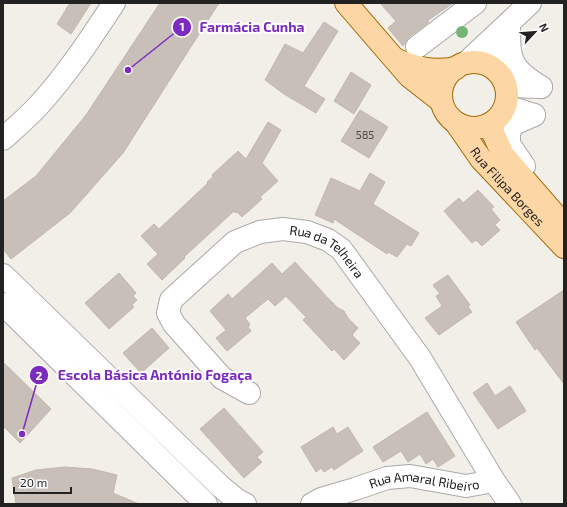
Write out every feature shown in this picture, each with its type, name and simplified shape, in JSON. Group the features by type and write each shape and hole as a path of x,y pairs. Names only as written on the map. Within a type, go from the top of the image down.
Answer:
{"main road":[{"path":"346,3 408,76 441,100"},
{"path":"394,59 408,65 439,70 461,65 476,62 490,66 501,76 502,105 483,127 464,127 456,123 447,115 441,100 444,82 449,74 461,65"},
{"name":"Rua Filipa Borges","path":"502,105 494,133 503,154 564,223"},
{"name":"Rua Filipa Borges","path":"456,123 481,159 564,247"}],"street":[{"path":"3,138 38,106 56,85 80,54 114,3"},
{"path":"417,47 475,3"},
{"path":"461,65 530,3"},
{"path":"490,66 509,23"},
{"path":"502,105 541,87 520,73 512,62 509,47 509,23"},
{"path":"502,105 534,115 514,124 509,132 509,144 564,223"},
{"name":"Rua da Telheira","path":"249,393 222,378 174,324 168,313 171,300 235,242 260,232 283,229 307,232 328,240 341,249 420,358 494,481 510,504"},
{"path":"3,275 220,486 237,500 245,504"},
{"path":"3,304 206,504"},
{"name":"Rua Amaral Ribeiro","path":"312,504 321,499 349,497 387,478 410,476 466,486 494,481"}],"building":[{"path":"70,3 91,3 71,34 57,24"},
{"path":"160,3 219,3 123,153 70,213 11,259 3,249 3,201 36,176 86,115"},
{"path":"380,3 453,3 427,21 429,22 409,37 403,46 388,28 396,21"},
{"path":"324,22 338,31 304,86 325,99 316,113 284,94 265,80 285,44 303,53"},
{"path":"351,72 371,85 354,114 334,101"},
{"path":"360,110 388,127 369,158 341,141"},
{"path":"268,122 281,130 262,163 278,181 260,197 262,199 242,217 234,211 184,257 185,258 162,280 147,264 158,254 141,236 154,224 159,229 208,183 207,182 213,177 212,175 238,151 246,159"},
{"path":"370,173 385,182 373,204 419,233 411,246 407,244 397,257 388,252 387,254 334,219 333,223 315,215 331,178 360,191"},
{"path":"478,190 494,207 491,209 500,220 495,225 500,230 482,246 476,240 472,243 444,211 459,198 463,203"},
{"path":"295,262 338,308 344,311 348,318 358,328 352,335 360,343 344,360 334,349 332,351 303,320 306,317 286,296 275,306 268,299 245,318 250,324 248,327 251,331 227,351 216,338 226,330 210,311 228,294 232,299 272,263 282,274"},
{"path":"119,273 136,293 133,296 137,300 132,305 134,307 109,329 85,303"},
{"path":"448,275 470,305 468,307 472,312 439,335 425,318 442,306 436,296 440,294 433,285"},
{"path":"564,290 564,384 537,348 535,350 516,322"},
{"path":"152,328 169,348 141,373 123,353"},
{"path":"3,362 51,409 20,443 3,426"},
{"path":"487,383 495,396 510,386 526,411 498,429 473,393"},
{"path":"224,408 263,452 257,457 262,462 244,478 200,429"},
{"path":"427,412 455,456 438,467 433,459 426,464 420,454 408,462 401,451 383,462 373,447"},
{"path":"333,427 337,434 348,427 363,451 334,470 332,467 324,472 321,468 316,472 301,447"},
{"path":"65,467 92,469 117,475 113,493 139,504 16,504 12,478 36,470"}],"place":[{"name":"Farmácia Cunha","path":"128,70"},
{"name":"Escola Básica António Fogaça","path":"22,434"}]}
